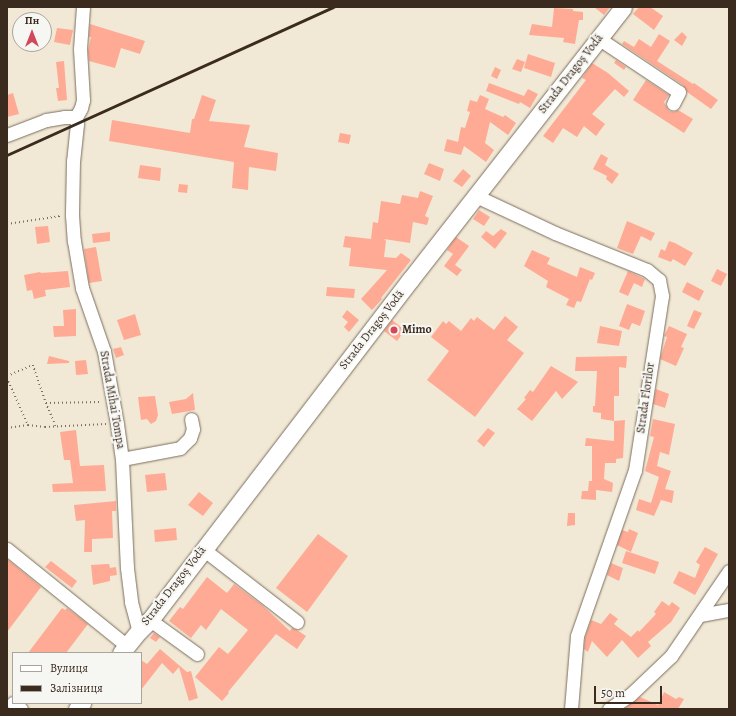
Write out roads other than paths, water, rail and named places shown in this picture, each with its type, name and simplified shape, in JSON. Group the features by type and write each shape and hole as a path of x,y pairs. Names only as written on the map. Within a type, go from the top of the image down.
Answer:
{"main road":[{"name":"Strada Dragoș Vodă","path":"124,650 623,7"}],"street":[{"name":"Strada Mihai Tompa","path":"83,7 80,49 83,100 76,117 77,124 73,161 72,214 82,288 104,351 117,424 122,459 127,568 131,602 144,625"},
{"path":"598,38 679,92 673,104"},
{"path":"7,135 46,120 76,117"},
{"name":"Strada Florilor","path":"476,196 555,234 647,270 659,280 662,296 635,470 577,636 571,709"},
{"path":"122,459 180,448 190,438 193,429 191,419"},
{"path":"7,549 124,650"},
{"path":"203,549 297,622"},
{"path":"609,709 630,695 670,656 700,615 729,571"},
{"path":"700,615 729,610"},
{"path":"144,625 197,654"}],"railway":[{"path":"7,155 333,7"}],"place":[{"name":"Mimo","path":"394,330"}]}
